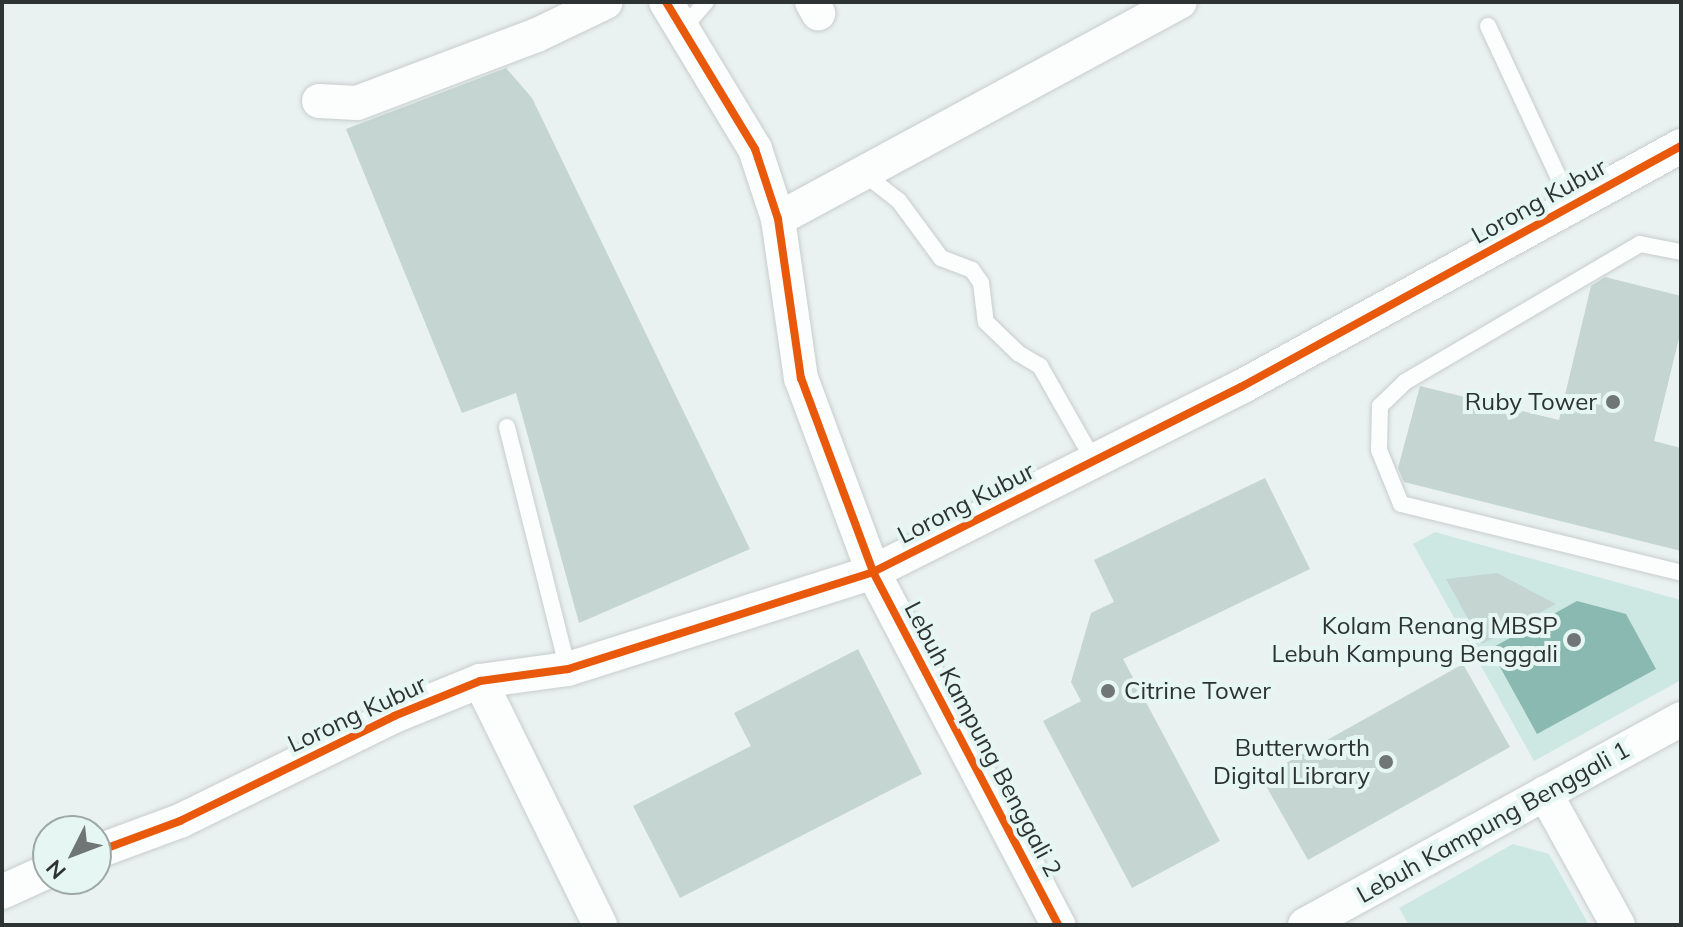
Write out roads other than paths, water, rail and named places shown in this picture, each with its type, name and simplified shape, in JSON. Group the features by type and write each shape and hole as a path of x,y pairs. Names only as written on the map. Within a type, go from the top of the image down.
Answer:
{"street":[{"path":"319,101 357,103 537,35 606,2"},
{"path":"778,219 821,199 861,171 1180,2"},
{"name":"Lebuh Kampung Benggali 2","path":"686,10 755,149 778,219 801,378 873,572 1058,925"},
{"name":"Lorong Kubur","path":"112,846 180,821 394,716 480,681 568,669 873,572 1241,387 1681,146"},
{"path":"480,681 600,925"},
{"name":"Lebuh Kampung Benggali 1","path":"1305,925 1681,719"},
{"path":"1545,793 1618,925"},
{"path":"2,892 32,878"}],"lane":[{"path":"1488,26 1572,206"},
{"path":"861,171 899,201 941,258 972,270 981,283 986,322 1018,353 1040,366 1094,461"},
{"path":"1681,252 1640,244 1405,382 1380,406 1379,450 1401,504 1681,573"},
{"path":"507,427 568,669"}],"place":[{"name":"Ruby Tower","path":"1613,402"},
{"name":"Kolam Renang MBSP Lebuh Kampung Benggali","path":"1574,640"},
{"name":"Citrine Tower","path":"1108,691"},
{"name":"Butterworth Digital Library","path":"1386,762"}]}
